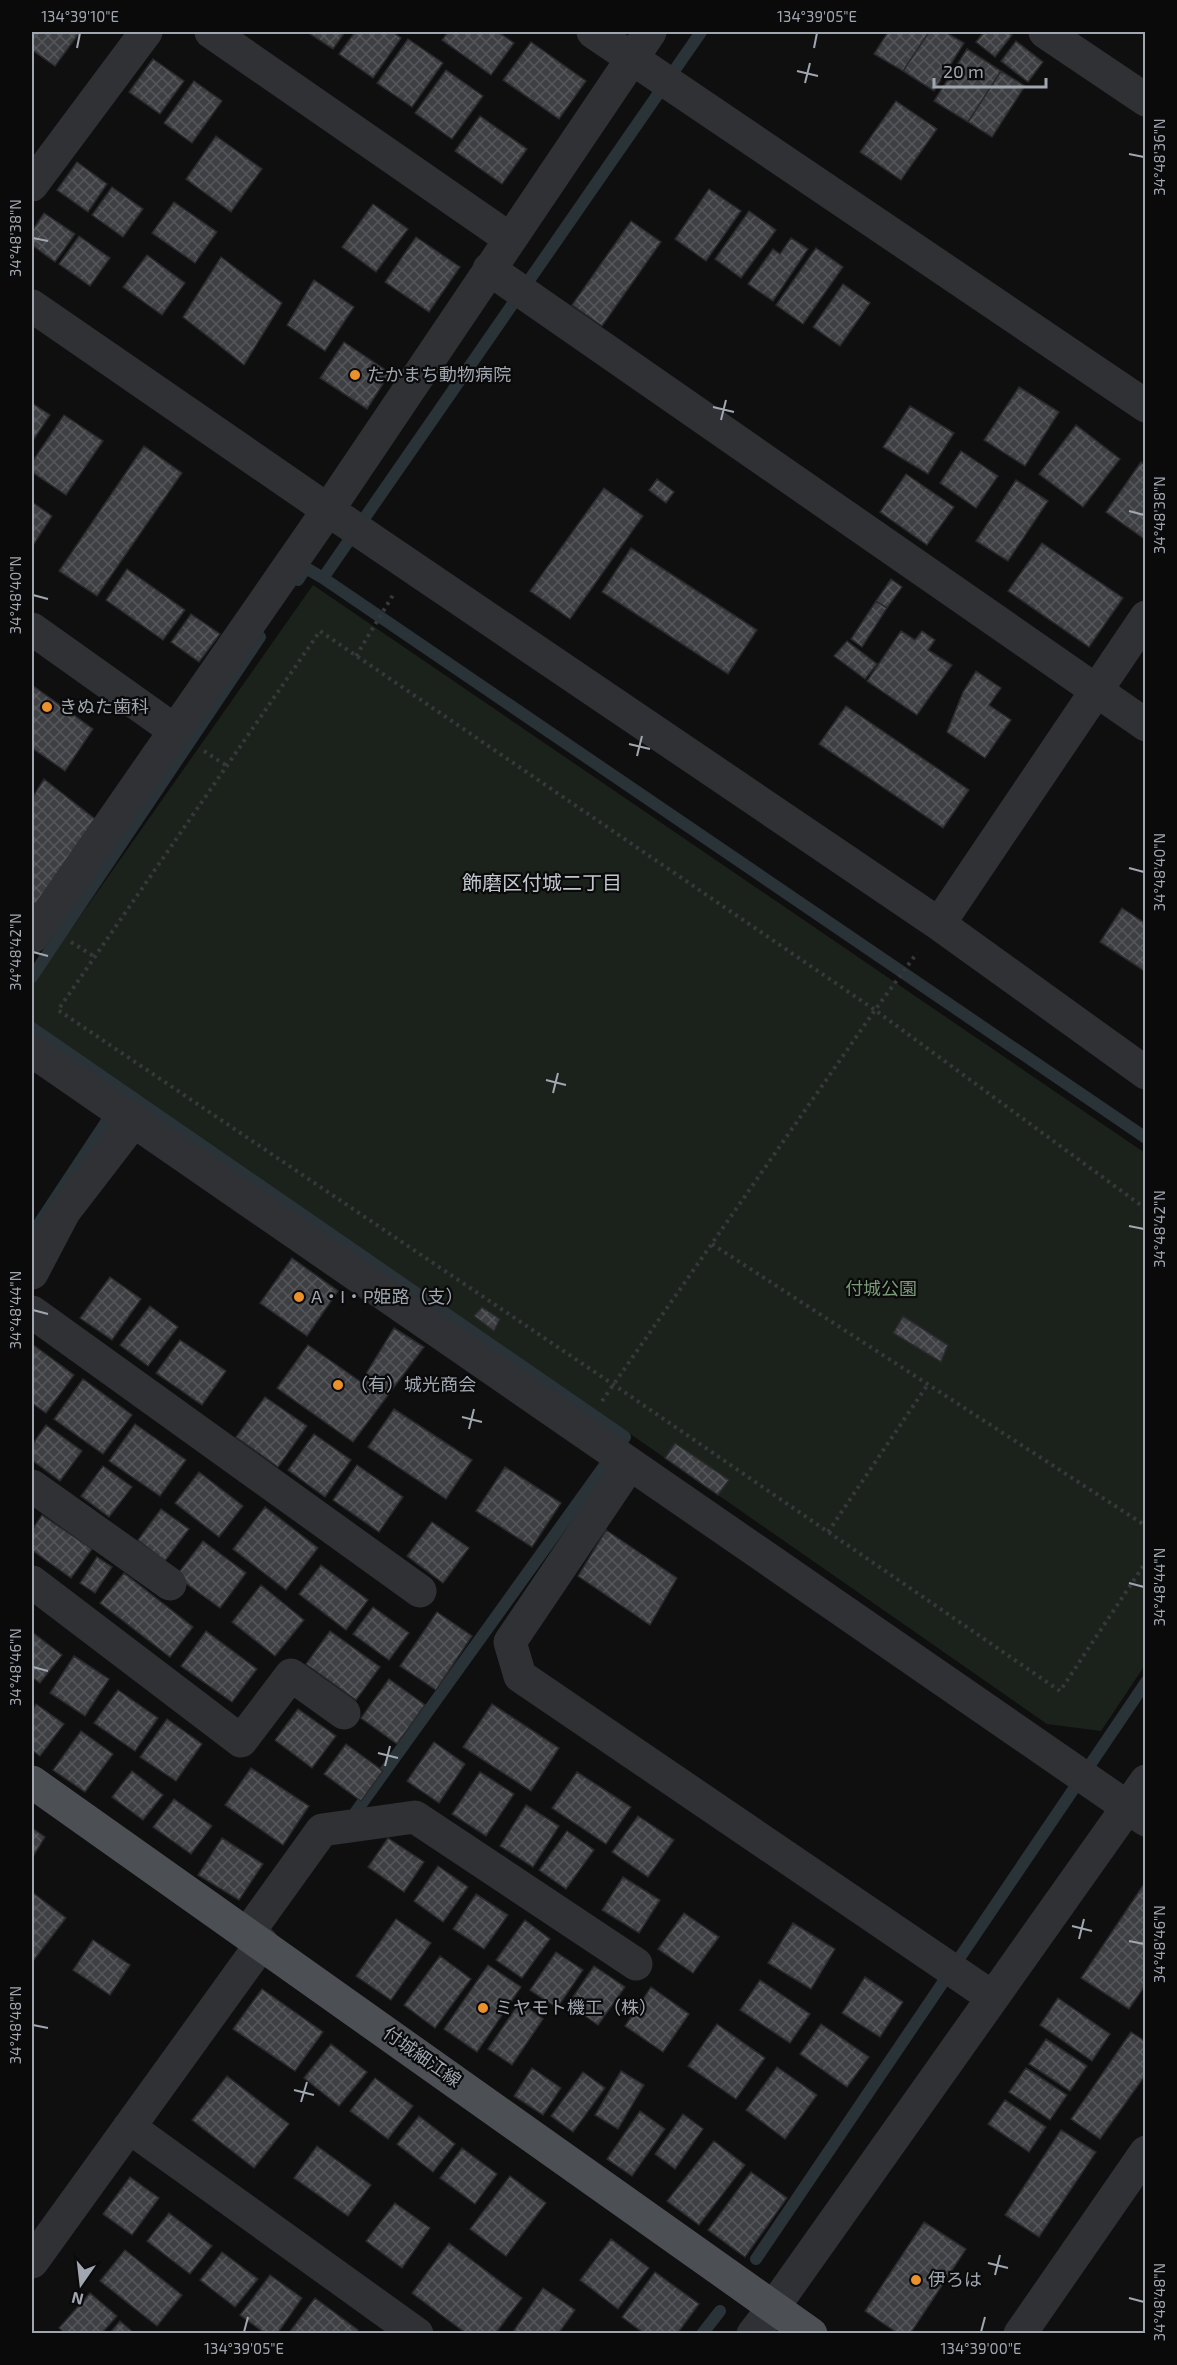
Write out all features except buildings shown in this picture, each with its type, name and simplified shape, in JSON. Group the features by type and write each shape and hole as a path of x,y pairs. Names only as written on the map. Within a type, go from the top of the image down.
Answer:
{"main road":[{"name":"付城細江線","path":"32,1782 812,2334"}],"street":[{"path":"32,185 146,32"},
{"path":"211,32 510,238"},
{"path":"593,32 640,45 1146,406"},
{"path":"1045,32 1146,100"},
{"path":"34,925 174,730 327,510 640,45"},
{"path":"489,269 1146,725"},
{"path":"32,306 327,510 939,924 1146,1072"},
{"path":"939,924 1146,617"},
{"path":"32,629 174,730"},
{"path":"32,1051 1136,1813"},
{"path":"32,1273 64,1212 134,1121"},
{"path":"32,1312 420,1592"},
{"path":"630,1464 510,1642 520,1676 993,1997"},
{"path":"32,1486 170,1584"},
{"path":"32,1582 241,1741 291,1675 344,1713"},
{"path":"753,2334 993,1997 1136,1813 1146,1781"},
{"path":"32,2262 129,2127 255,1938 322,1830 415,1817 636,1964"},
{"path":"129,2127 398,2328"},
{"path":"1020,2334 1146,2152"}],"path":[{"path":"356,656 411,566"},
{"path":"1146,1209 875,1010 320,631 58,1011 614,1384 1060,1691 1146,1562"},
{"path":"614,1384 875,1010 939,924"},
{"path":"712,1244 1146,1526"},
{"path":"828,1532 928,1384"}],"green space":[{"name":"付城公園","path":"313,585 1145,1153 1145,1665 1101,1731 1047,1724 629,1433 32,1024 32,985"}],"waterway":[{"path":"701,32 323,578 1146,1138"},
{"path":"298,580 306,568 323,578"},
{"path":"32,977 260,637"},
{"path":"32,1028 625,1437 350,1820"},
{"path":"32,1234 114,1110"},
{"path":"756,2259 1146,1682"},
{"path":"702,2334 720,2311"}],"place":[{"name":"たかまち動物病院","path":"355,375"},
{"name":"きぬた歯科","path":"47,707"},
{"name":"A・I・P姫路（支）","path":"299,1297"},
{"name":"（有）城光商会","path":"338,1385"},
{"name":"ミヤモト機工（株）","path":"483,2008"},
{"name":"伊ろは","path":"916,2280"}],"district":[{"name":"飾磨区付城二丁目","path":"542,883"}]}
